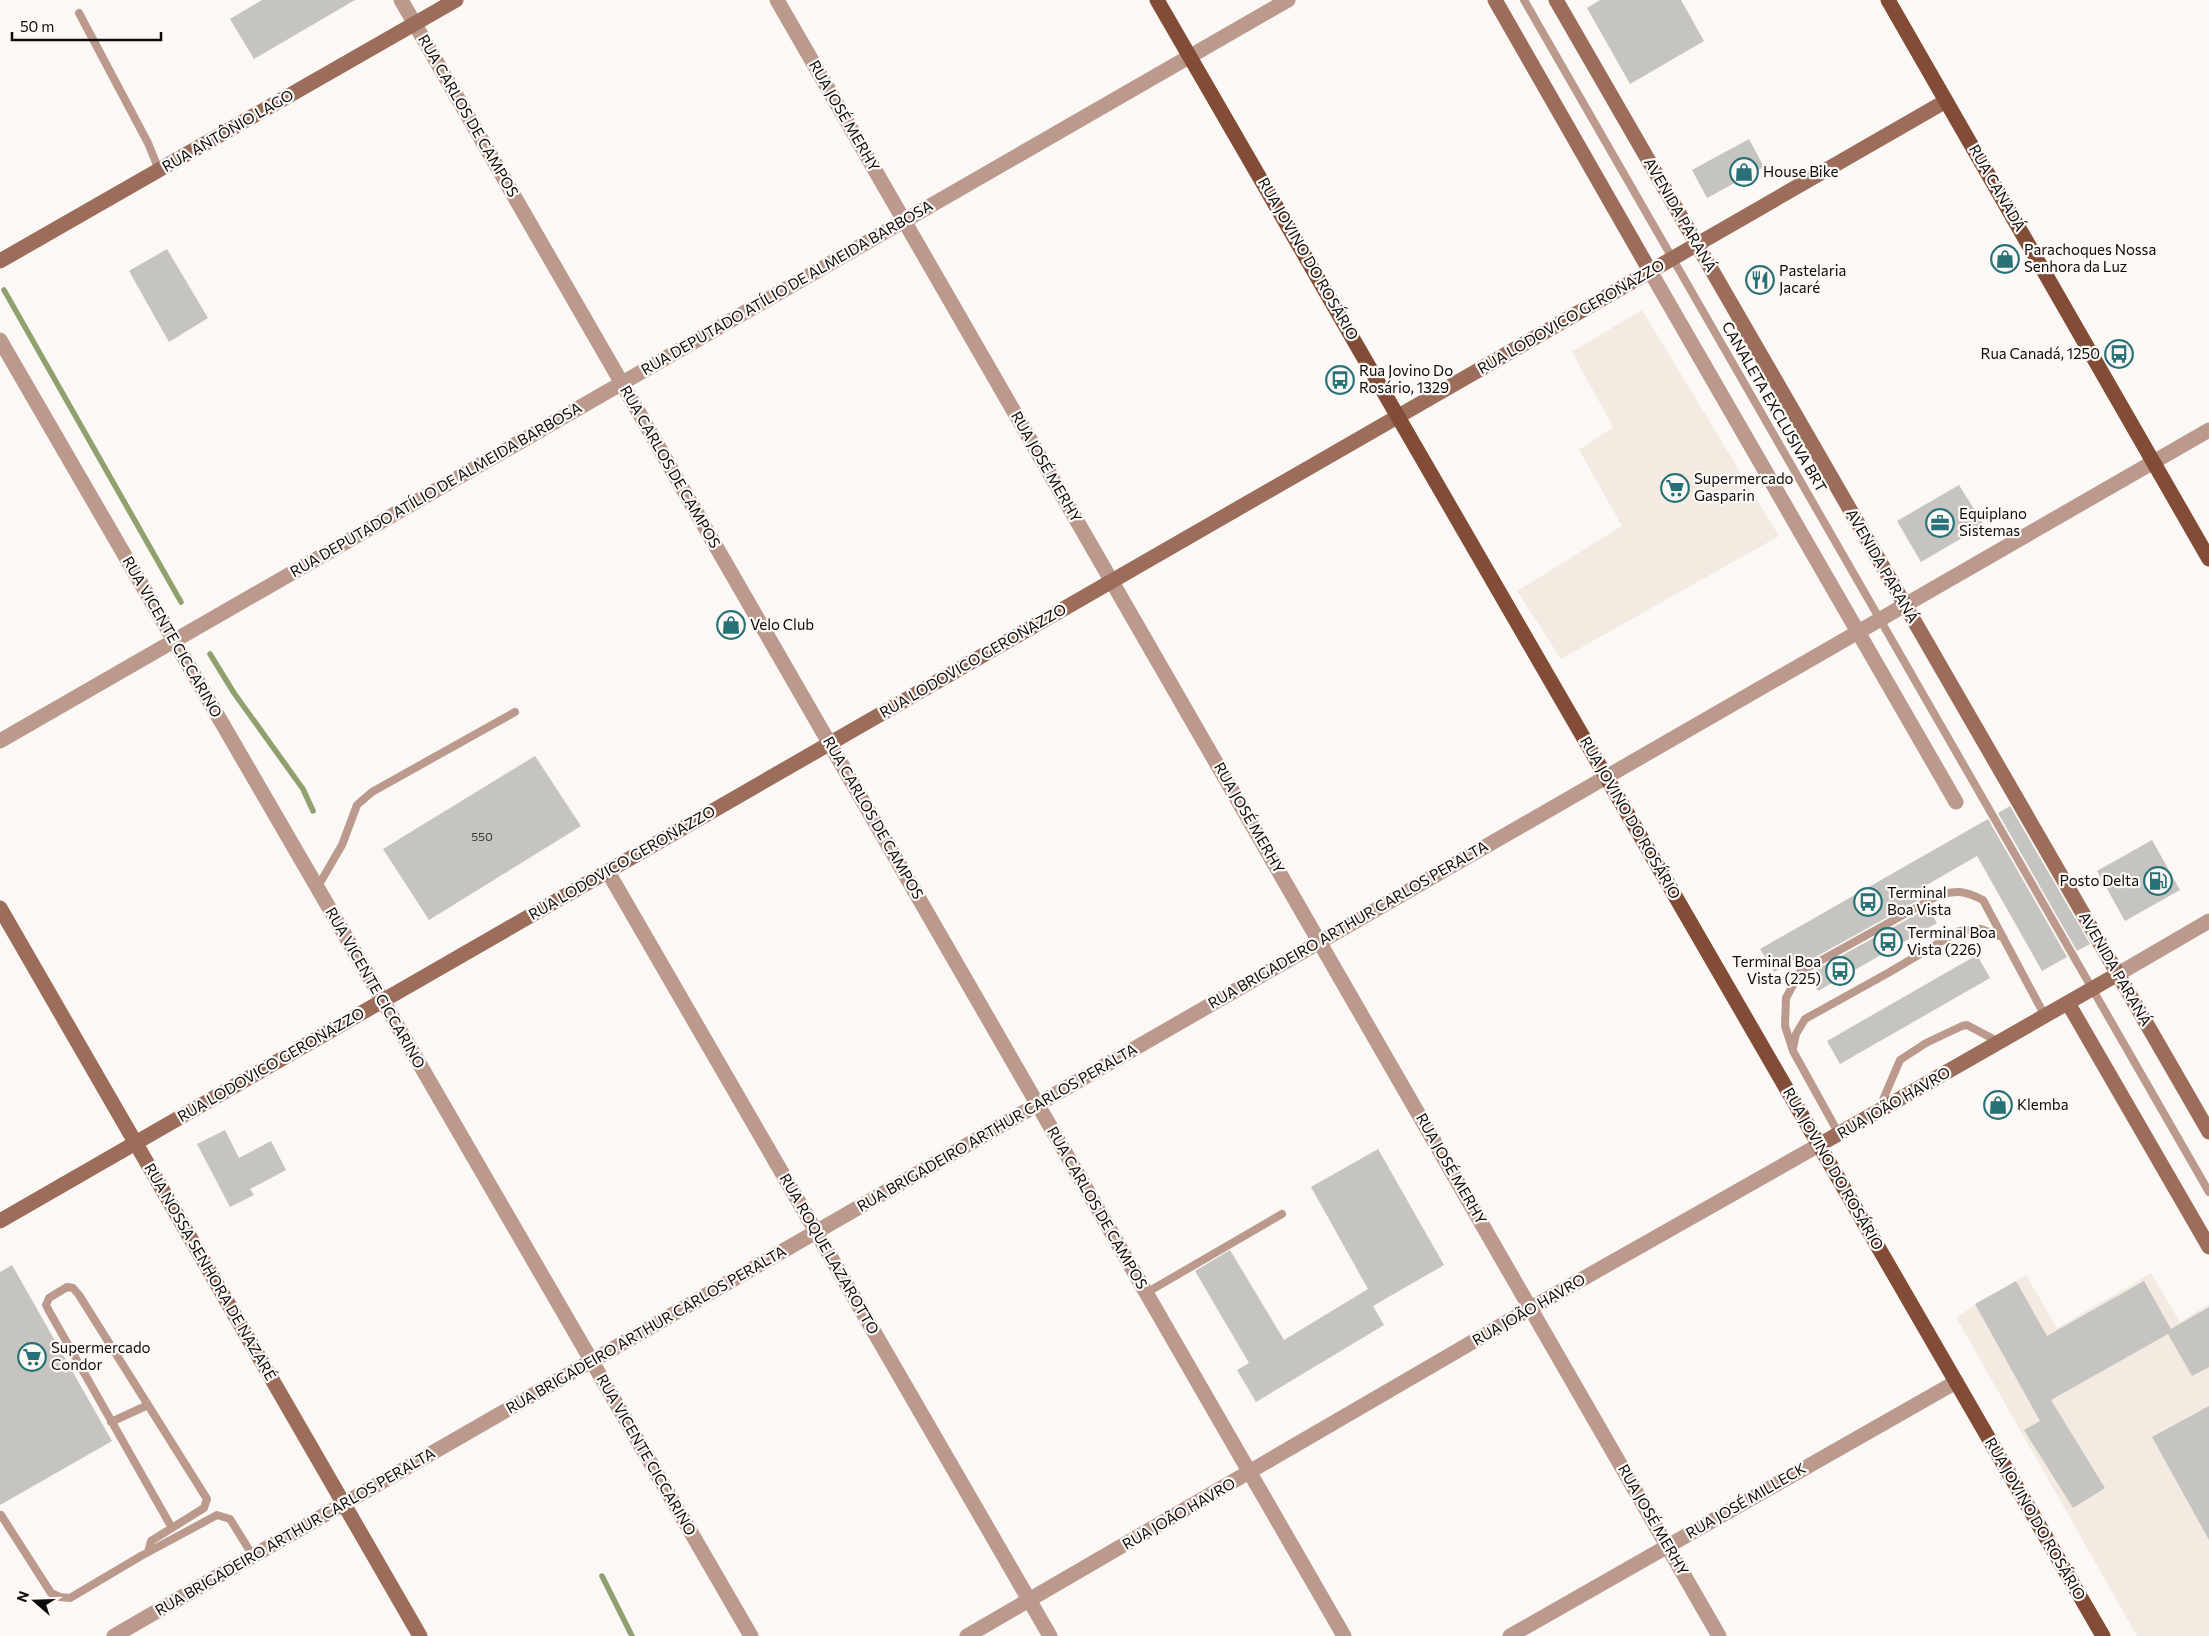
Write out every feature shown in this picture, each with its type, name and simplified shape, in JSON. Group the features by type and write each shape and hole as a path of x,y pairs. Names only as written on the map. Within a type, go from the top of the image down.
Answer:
{"main road":[{"name":"RUA JOVINO DO ROSÁRIO","path":"1158,0 2103,1636"},
{"name":"RUA CANADÁ","path":"1888,0 2209,559"}],"street":[{"name":"RUA CARLOS DE CAMPOS","path":"401,0 1344,1636"},
{"name":"RUA ANTÔNIO LAGO","path":"0,261 456,0"},
{"name":"RUA JOSÉ MERHY","path":"778,0 1719,1636"},
{"name":"RUA DEPUTADO ATÍLIO DE ALMEIDA BARBOSA","path":"0,741 1288,0"},
{"path":"1495,0 1956,802"},
{"name":"AVENIDA PARANÁ","path":"1556,0 2209,1132"},
{"name":"RUA LODOVICO GERONAZZO","path":"0,1221 1946,101"},
{"name":"RUA VICENTE CICCARINO","path":"0,340 751,1636"},
{"name":"RUA BRIGADEIRO ARTHUR CARLOS PERALTA","path":"114,1636 2209,430"},
{"name":"RUA ROQUE LAZAROTTO","path":"608,872 1050,1636"},
{"name":"RUA NOSSA SENHORA DE NAZARÉ","path":"0,908 420,1636"},
{"path":"2118,974 2209,921"},
{"name":"RUA JOÃO HAVRO","path":"967,1636 1531,1308 2118,974"},
{"path":"2068,1002 2209,1247"},
{"name":"RUA JOSÉ MILLECK","path":"1510,1636 1956,1382"}],"lane":[{"name":"CANALETA EXCLUSIVA BRT","path":"1524,0 2093,988"},
{"path":"78,13 148,143 159,170"},
{"path":"318,888 342,845 357,805 372,792 515,712"},
{"path":"1839,1134 1793,1051 1785,1026 1786,998 1800,972 1866,934 1939,895 1955,891 1969,893 1983,900 2045,1016"},
{"path":"1793,1051 1796,1034 1805,1019 1959,931 1981,929 2002,937"},
{"path":"2093,988 2209,1192"},
{"path":"1878,1111 1900,1060 1926,1043 1967,1025 1999,1042"},
{"path":"1146,1292 1282,1214"},
{"path":"148,1552 151,1541 172,1528 204,1508 207,1499 79,1295 72,1288 67,1287 48,1298 46,1305 172,1528"},
{"path":"111,1422 148,1405"},
{"path":"1,1514 51,1593 60,1597 70,1598 148,1552 217,1515 230,1519 253,1556"}],"shaded area":[{"name":"Supermercado Gasparin","path":"1642,310 1779,536 1561,659 1517,591 1622,526 1579,450 1613,427 1572,352"},
{"path":"2151,1273 2180,1322 2209,1304 2209,1636 2137,1636 1956,1317 2026,1275 2057,1328"}],"building":[{"path":"262,0 355,0 254,59 230,19"},
{"path":"1600,0 1681,0 1704,41 1630,84 1587,8"},
{"path":"1749,139 1764,167 1707,198 1692,170"},
{"path":"167,249 208,318 169,342 129,271"},
{"name":"Equiplano Sistemas","path":"1959,485 1984,525 1921,562 1897,521"},
{"path":"535,756 581,826 429,920 383,849"},
{"path":"2010,806 2090,944 2077,951 1998,813"},
{"name":"Terminal Boa Vista","path":"1988,819 2067,957 2042,971 1977,856 1918,890 1922,898 1803,964 1799,957 1774,972 1760,949"},
{"name":"Posto Delta","path":"2152,840 2180,890 2125,921 2097,871"},
{"path":"1928,908 1937,923 1818,991 1808,974"},
{"name":"Terminal Boa Vista","path":"1977,955 1990,978 1840,1064 1827,1041"},
{"path":"225,1130 239,1158 271,1141 286,1170 250,1189 254,1195 230,1207 197,1144"},
{"path":"1378,1149 1444,1265 1373,1306 1384,1325 1256,1402 1237,1370 1249,1363 1195,1271 1230,1250 1284,1340 1368,1289 1311,1187"},
{"name":"Supermercado Condor","path":"12,1265 112,1441 0,1505 0,1272"},
{"path":"2016,1281 2047,1336 2144,1281 2171,1329 2209,1307 2209,1367 2192,1376 2168,1334 2051,1400 2105,1488 2073,1508 2024,1430 2040,1421 1975,1304"},
{"path":"2209,1406 2209,1540 2152,1437"}],"waterway":[{"path":"4,290 181,602"},
{"path":"210,654 234,693 303,789 313,811"},
{"path":"602,1576 632,1636"}],"place":[{"name":"House Bike","path":"1744,172"},
{"name":"Parachoques Nossa Senhora da Luz","path":"2005,259"},
{"name":"Pastelaria Jacaré","path":"1760,280"},
{"name":"Rua Canadá, 1250","path":"2119,354"},
{"name":"Rua Jovino Do Rosário, 1329","path":"1340,380"},
{"name":"Supermercado Gasparin","path":"1675,488"},
{"name":"Equiplano Sistemas","path":"1940,523"},
{"name":"Velo Club","path":"731,625"},
{"name":"Posto Delta","path":"2158,881"},
{"name":"Terminal Boa Vista","path":"1868,902"},
{"name":"Terminal Boa Vista (226)","path":"1888,942"},
{"name":"Terminal Boa Vista (225)","path":"1840,971"},
{"name":"Klemba","path":"1998,1105"},
{"name":"Supermercado Condor","path":"32,1357"}]}
